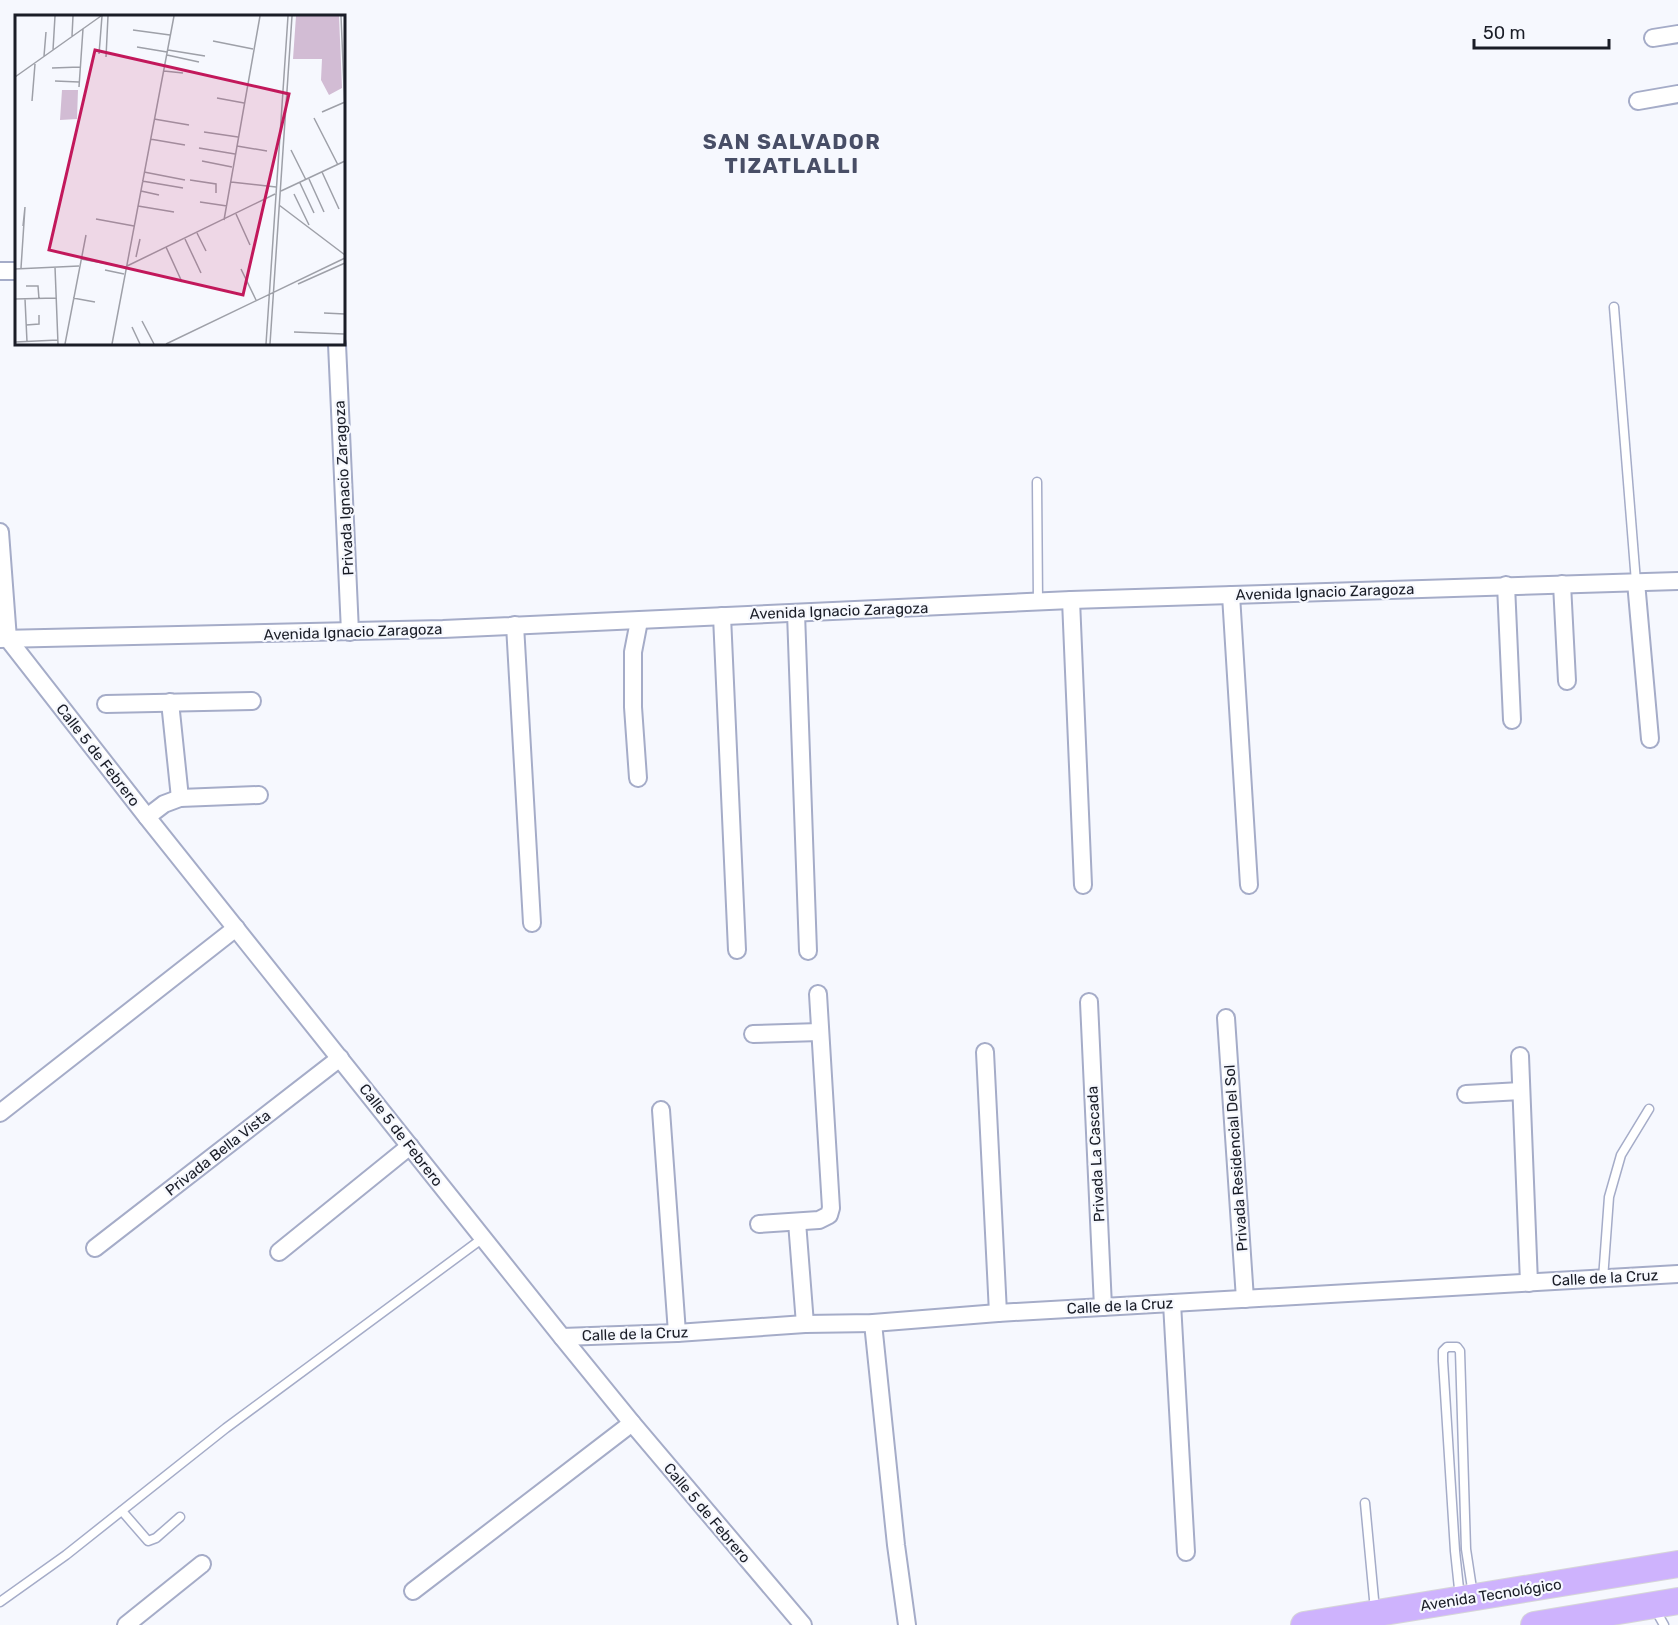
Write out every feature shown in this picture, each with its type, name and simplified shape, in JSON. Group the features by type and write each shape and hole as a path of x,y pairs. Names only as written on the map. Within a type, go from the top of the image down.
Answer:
{"main road":[{"name":"Avenida Tecnológico","path":"1304,1625 1678,1564"},
{"path":"1534,1625 1658,1615 1678,1602"}],"street":[{"path":"1653,38 1678,34"},
{"path":"1638,101 1678,94"},
{"path":"0,271 15,270"},
{"name":"Privada Ignacio Zaragoza","path":"337,345 350,632"},
{"path":"0,532 4,639"},
{"name":"Avenida Ignacio Zaragoza","path":"4,639 350,632 639,621 1071,600 1678,581"},
{"path":"1636,582 1650,739"},
{"path":"1562,584 1567,681"},
{"path":"1506,585 1512,720"},
{"path":"1231,595 1249,885"},
{"path":"1071,600 1083,885"},
{"path":"796,613 808,951"},
{"path":"722,616 736,950"},
{"path":"638,778 633,707 633,663 639,621"},
{"path":"515,626 532,923"},
{"name":"Calle 5 de Febrero","path":"4,639 632,1424 803,1625"},
{"path":"106,704 252,701"},
{"path":"170,702 180,798"},
{"path":"147,817 164,804 180,798 259,795"},
{"path":"0,1113 236,928"},
{"path":"759,1224 824,1218 831,1208 818,994"},
{"name":"Privada La Cascada","path":"1089,1002 1103,1307"},
{"name":"Privada Residencial Del Sol","path":"1226,1018 1245,1299"},
{"path":"753,1035 820,1032"},
{"path":"986,1052 998,1313"},
{"path":"1520,1056 1529,1283"},
{"name":"Privada Bella Vista","path":"95,1248 340,1058"},
{"path":"1466,1094 1521,1091"},
{"path":"661,1110 677,1333"},
{"path":"279,1252 410,1146"},
{"path":"796,1222 805,1324"},
{"name":"Calle de la Cruz","path":"562,1337 677,1333 805,1324 873,1323 998,1313 1678,1274"},
{"path":"1172,1303 1186,1552"},
{"path":"873,1323 896,1545 908,1625"},
{"path":"413,1591 632,1424"},
{"path":"126,1625 202,1564"}],"lane":[{"path":"1614,307 1636,582"},
{"path":"1037,483 1038,602"},
{"path":"1603,1279 1609,1197 1621,1155 1649,1109"},
{"path":"0,1602 122,1511 226,1428 483,1238"},
{"path":"1447,1347 1457,1347 1460,1351 1467,1599 1455,1551 1443,1361 1443,1351 1447,1347"},
{"path":"1365,1503 1376,1614"},
{"path":"122,1511 148,1541 156,1538 180,1516"}],"district":[{"name":"SAN SALVADOR TIZATLALLI","path":"792,153"}]}
